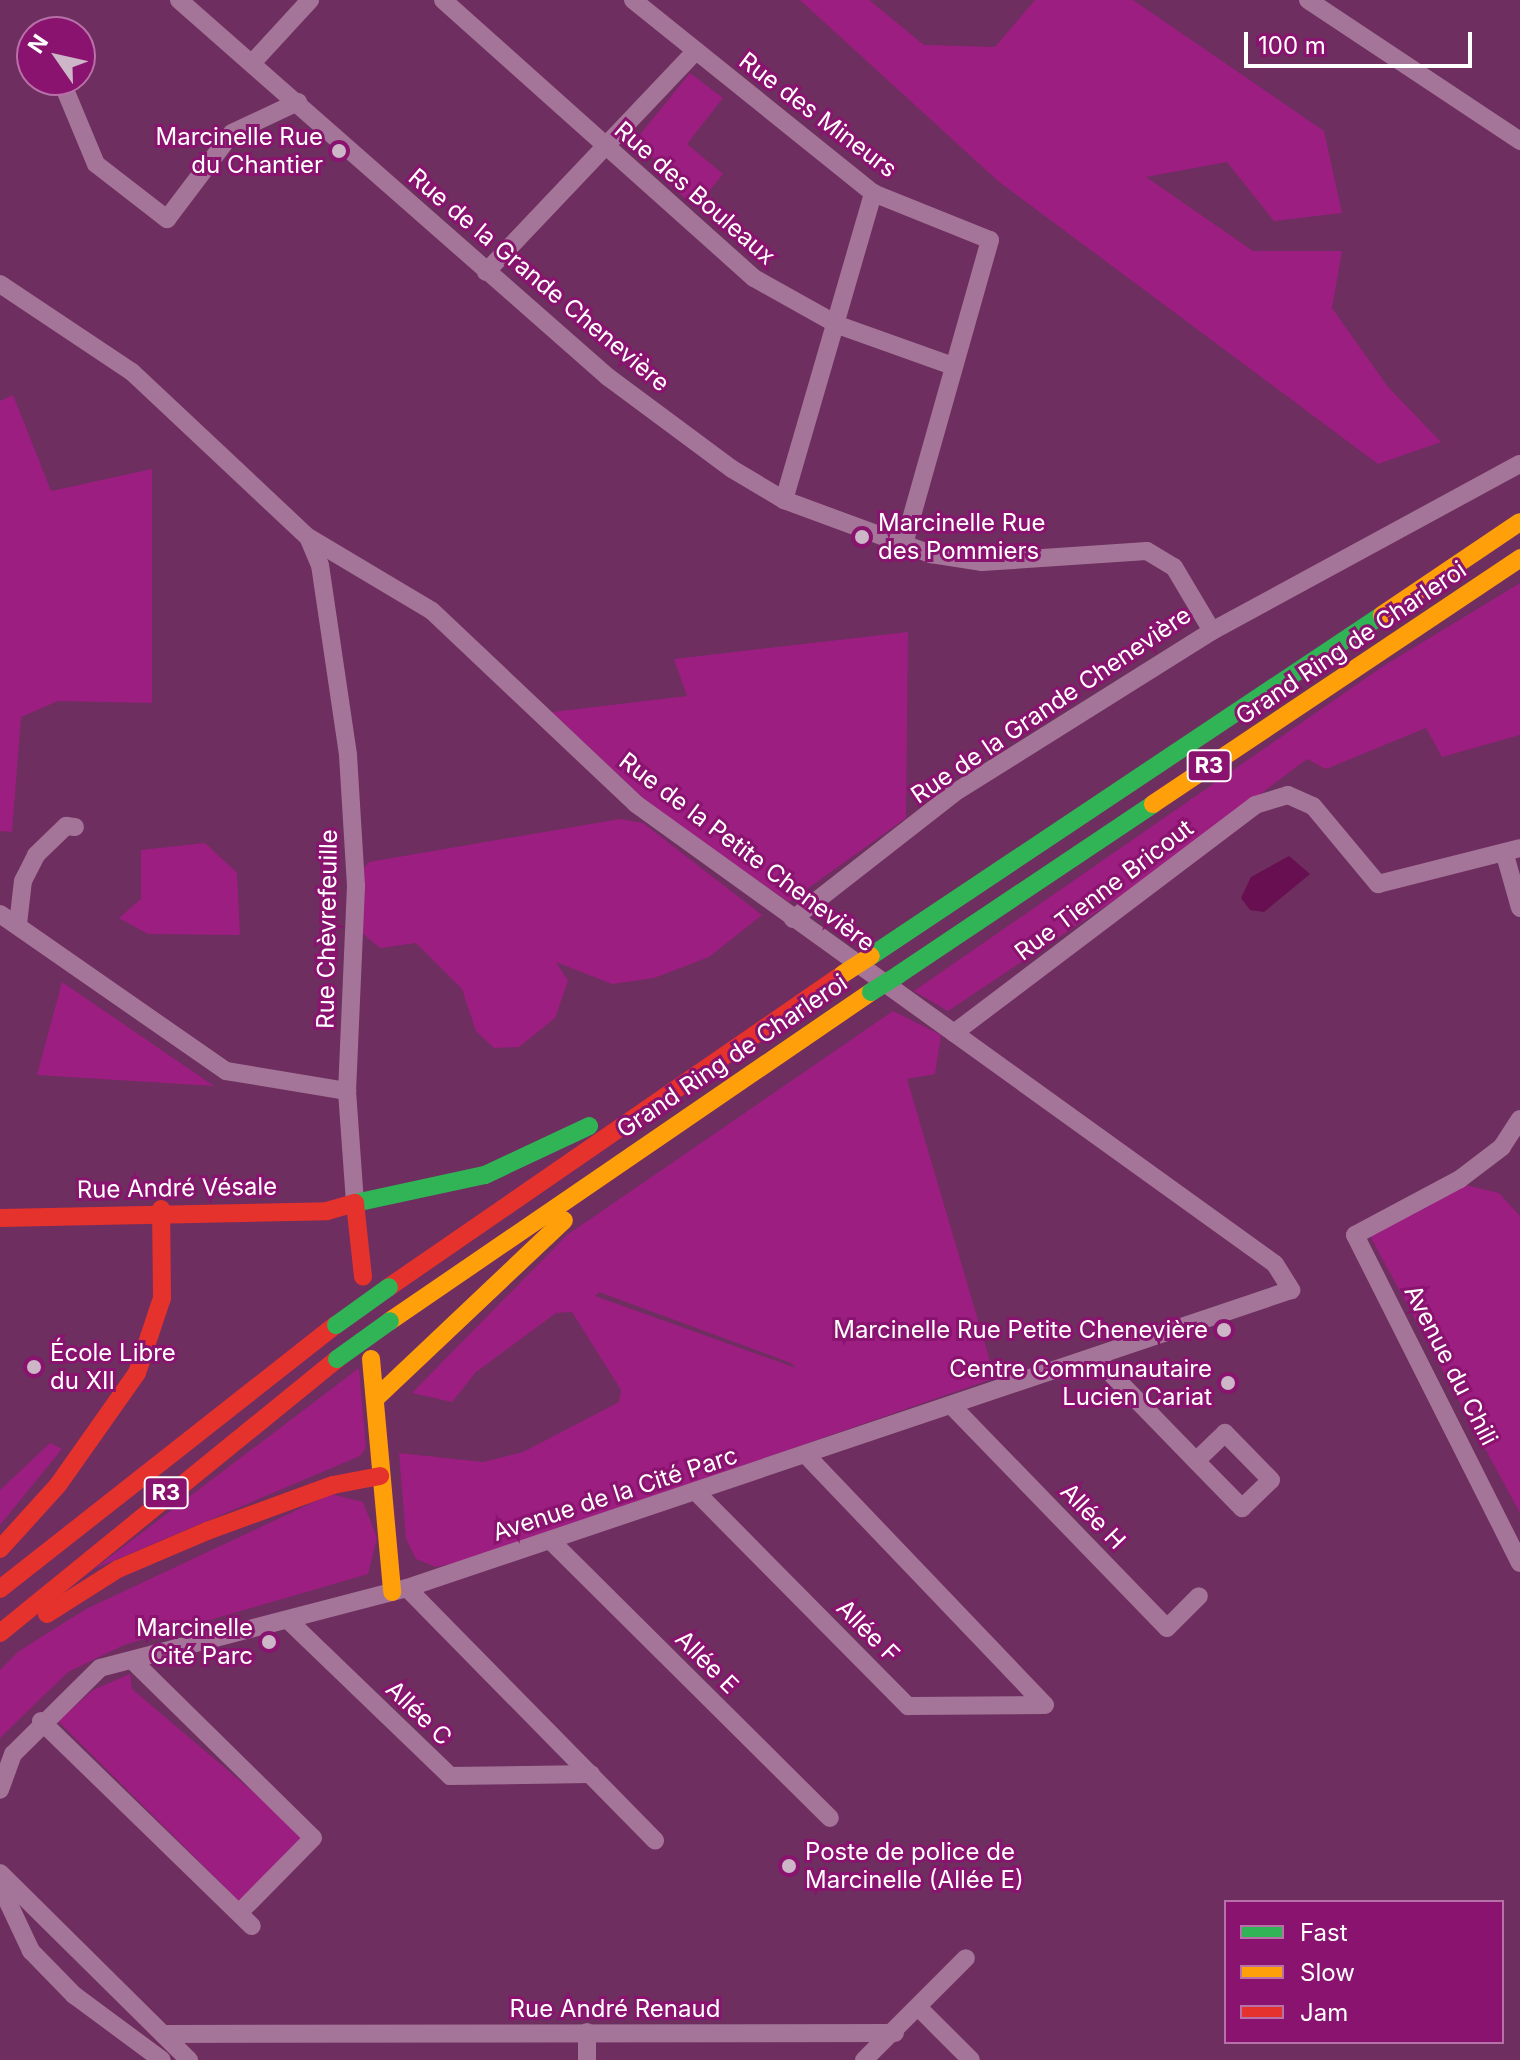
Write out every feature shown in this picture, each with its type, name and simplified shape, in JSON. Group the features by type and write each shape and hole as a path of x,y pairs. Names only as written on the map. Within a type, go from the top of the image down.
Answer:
{"main road":[{"name":"Grand Ring de Charleroi","path":"0,1589 336,1325 389,1287 658,1099 1520,522"},
{"name":"Grand Ring de Charleroi","path":"0,1633 337,1359 390,1321 608,1169 1520,558"},
{"name":"Rue André Vésale","path":"0,1218 161,1209 327,1211 485,1175 618,1109 658,1099"},
{"path":"375,1399 579,1206 608,1169"},
{"name":"Rue Chèvrefeuille","path":"355,1203 363,1277"},
{"path":"0,1549 58,1485 137,1373 162,1298 161,1209"},
{"path":"371,1359 380,1476 400,1590"},
{"path":"0,1643 118,1569 333,1485 380,1476"}],"street":[{"name":"Rue de la Grande Chenevière","path":"179,0 254,61 486,272 608,377 784,500 903,547 982,562 1147,551 1174,567 1212,631 954,793 793,919"},
{"path":"254,61 310,0"},
{"name":"Rue des Bouleaux","path":"443,0 754,278 838,325 953,366"},
{"name":"Rue des Mineurs","path":"633,0 873,193 990,240 953,366"},
{"path":"1308,0 1520,141"},
{"path":"486,272 696,51"},
{"path":"68,96 96,164 167,219 232,133 298,102"},
{"path":"784,500 838,325 873,193"},
{"name":"Rue de la Petite Chenevière","path":"0,284 132,372 308,537 432,611 636,804 1275,1264 1291,1290"},
{"path":"903,547 953,366"},
{"path":"1212,631 1520,464"},
{"name":"Rue Chèvrefeuille","path":"308,537 320,565 348,755 356,886 347,1091 355,1203"},
{"name":"Rue Tienne Bricout","path":"954,1033 1255,805 1288,795 1313,806 1346,852 1378,884 1513,852"},
{"path":"18,924 23,881 36,855 66,826 75,827"},
{"path":"1513,852 1520,908"},
{"path":"0,914 226,1071 347,1091"},
{"name":"Avenue du Chili","path":"1520,1119 1502,1147 1460,1179 1355,1235 1381,1279 1520,1563"},
{"name":"Avenue de la Cité Parc","path":"0,1790 13,1754 41,1721 100,1668 400,1590 807,1456 1291,1290"},
{"path":"1095,1357 1196,1461"},
{"name":"Allée H","path":"952,1406 1167,1628 1199,1596"},
{"name":"Allée F","path":"697,1493 908,1706 1045,1705 807,1456"},
{"name":"Allée E","path":"551,1541 830,1818"},
{"path":"400,1590 558,1740 655,1840"},
{"name":"Allée C","path":"288,1620 450,1776 591,1774"},
{"path":"41,1721 246,1919 313,1838 133,1661"},
{"path":"541,1775 557,1755 558,1740"},
{"path":"0,1873 189,2060"},
{"path":"0,1885 31,1951 74,1995 162,2060"},
{"path":"864,2060 920,2009 966,1958"},
{"path":"920,2009 971,2060"},
{"path":"587,2032 587,2060"},
{"name":"Rue André Renaud","path":"163,2034 895,2033"}],"shaded area":[{"path":"800,0 869,0 924,45 995,47 1035,0 1133,0 1324,131 1342,213 1274,221 1227,162 1146,177 1253,251 1342,251 1332,308 1388,387 1441,442 1378,464 998,181"},
{"path":"690,73 723,98 687,144 723,174 696,207 667,183 673,174 634,142"},
{"path":"13,395 51,491 152,469 152,703 58,701 21,717 12,832 0,831 0,401"},
{"path":"1520,583 1520,735 1442,757 1426,728 1326,769 1307,759 1158,871 948,1011 914,991 1385,665"},
{"path":"908,632 906,818 789,902 658,812 552,712 687,696 674,659"},
{"path":"620,819 643,823 762,915 709,957 654,978 612,984 556,962 568,981 555,1018 519,1047 494,1048 476,1031 462,989 416,943 380,948 362,933 362,870 369,862"},
{"path":"205,843 237,873 240,935 148,934 119,918 141,899 141,850"},
{"path":"1289,856 1310,874 1264,912 1250,910 1241,898 1251,877"},
{"path":"62,982 214,1086 37,1075"},
{"path":"893,1011 941,1035 935,1074 907,1079 995,1378 477,1558 436,1567 416,1559 406,1539 399,1453 483,1462 523,1452 619,1402 621,1390 572,1312 556,1313 476,1372 452,1402 412,1393 567,1235","holes":["599,1292 791,1363 796,1368 595,1296"]},
{"path":"1465,1185 1499,1193 1520,1216 1520,1513 1370,1236"},
{"path":"359,1368 366,1448 360,1456 94,1569"},
{"path":"50,1443 62,1449 0,1525 0,1490"},
{"path":"331,1494 363,1502 377,1538 368,1574 124,1645 68,1672 0,1738 0,1670 19,1651 86,1609"},
{"path":"130,1674 132,1689 304,1835 245,1907 58,1721 93,1690"}],"traffic: fast":[{"path":"871,956 1382,615"},
{"path":"898,975 1153,804"},
{"path":"871,992 898,975"},
{"path":"355,1203 485,1175 589,1126"},
{"path":"336,1325 389,1287"},
{"path":"337,1359 390,1321"}],"traffic: slow":[{"path":"1382,615 1520,522"},
{"path":"1153,804 1520,558"},
{"path":"843,974 871,956"},
{"path":"390,1321 871,992"},
{"path":"375,1399 564,1220"},
{"path":"371,1359 392,1592"}],"traffic: jam":[{"path":"389,1287 843,974"},
{"path":"0,1218 327,1211 355,1203 363,1277"},
{"path":"0,1549 58,1485 137,1373 162,1298 161,1209"},
{"path":"0,1589 336,1325"},
{"path":"0,1633 337,1359"},
{"path":"47,1614 118,1569 207,1531 333,1485 380,1476"}],"place":[{"name":"Marcinelle Rue du Chantier","path":"339,151"},
{"name":"Marcinelle Rue des Pommiers","path":"862,537"},
{"name":"Marcinelle Rue Petite Chenevière","path":"1224,1330"},
{"name":"École Libre du XII","path":"34,1367"},
{"name":"Centre Communautaire Lucien Cariat","path":"1228,1383"},
{"name":"Marcinelle Cité Parc","path":"269,1642"},
{"name":"Poste de police de Marcinelle (Allée E)","path":"789,1866"}]}
